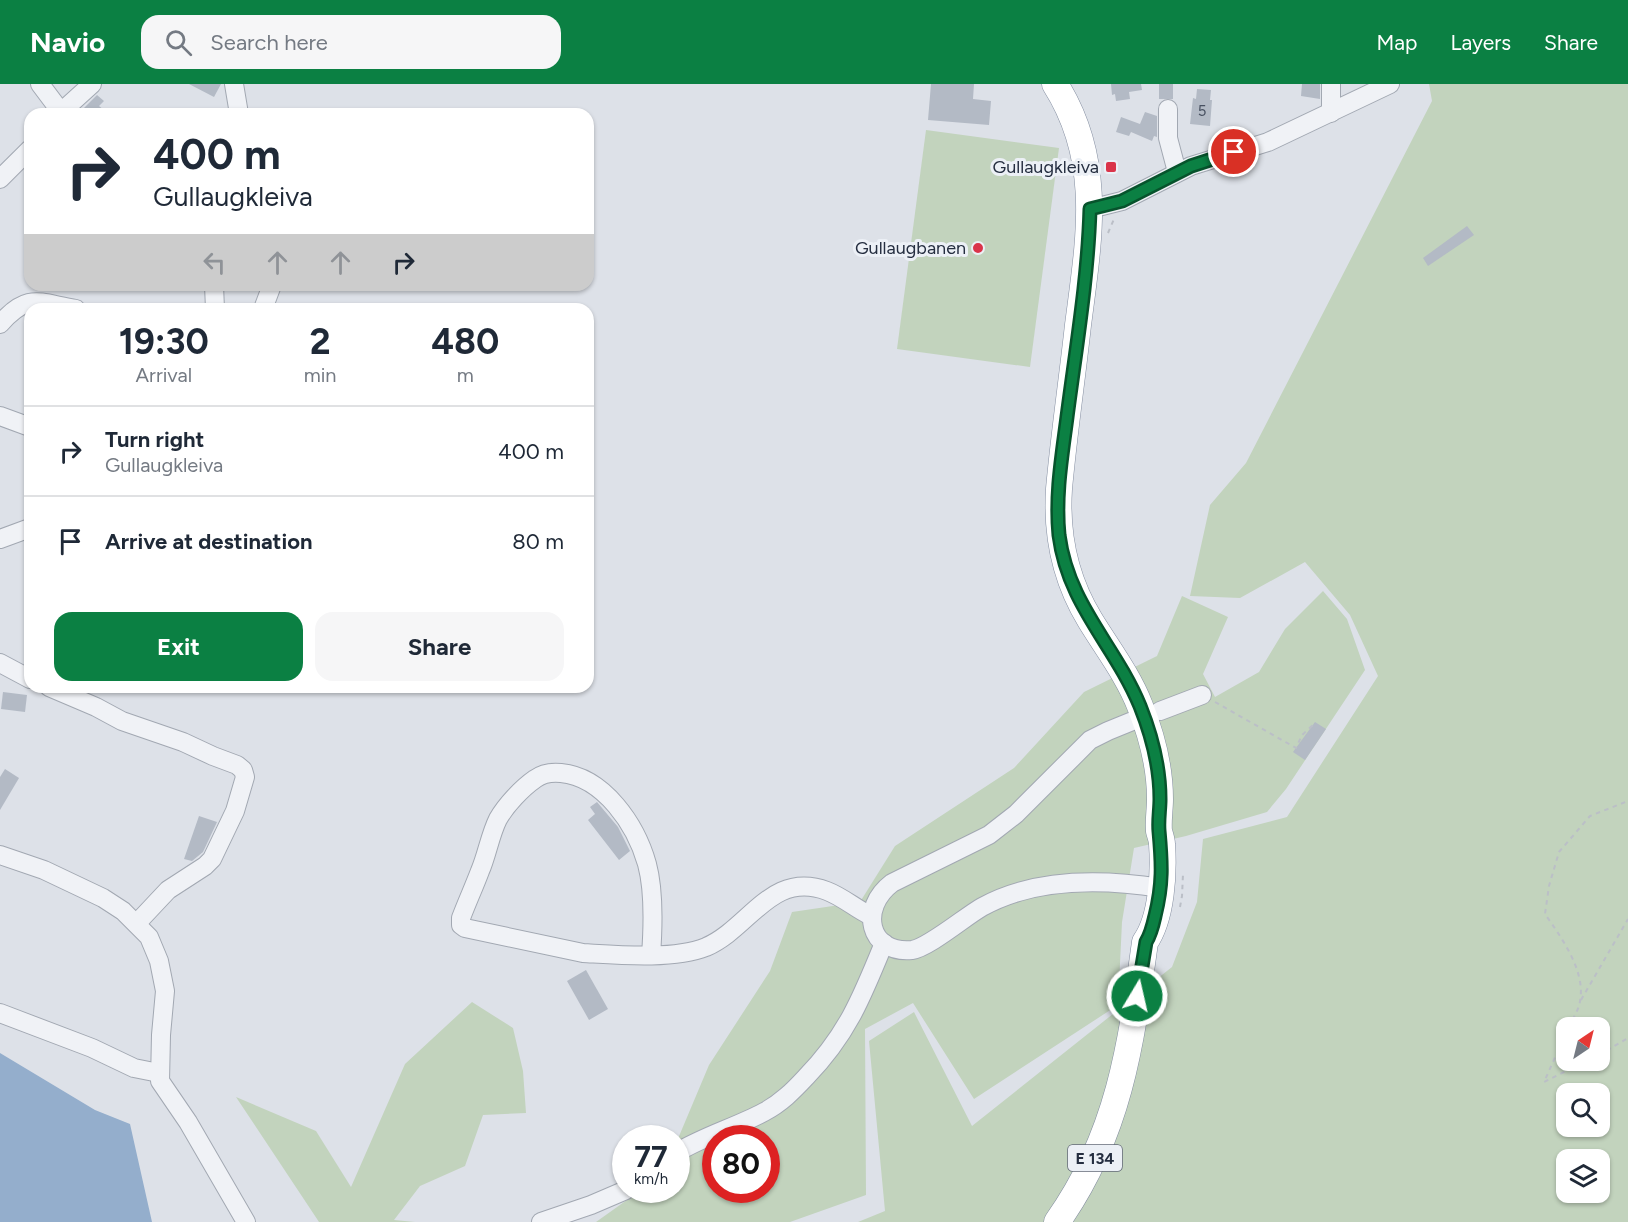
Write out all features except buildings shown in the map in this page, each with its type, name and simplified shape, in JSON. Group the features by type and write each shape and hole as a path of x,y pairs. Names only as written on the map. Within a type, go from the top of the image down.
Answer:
{"highway":[{"name":"E 134","path":"1055,84 1065,99 1081,139 1089,177 1090,209 1086,266 1061,463 1058,505 1059,534 1075,592 1132,690 1148,727 1158,775 1159,831 1155,840 1153,886 1143,933 1146,942 1131,1036 1115,1107 1100,1147 1084,1180 1057,1222"}],"street":[{"path":"40,84 57,108"},
{"path":"63,108 92,84"},
{"path":"234,84 238,108"},
{"path":"1331,84 1331,113"},
{"path":"1090,209 1122,201 1199,163 1268,141 1390,84"},
{"path":"1168,109 1167,138 1177,172"},
{"path":"0,179 24,155"},
{"path":"27,303 47,303"},
{"path":"0,324 11,311 24,304"},
{"path":"0,416 24,425"},
{"path":"0,539 24,530"},
{"path":"0,663 24,676"},
{"path":"63,693 96,706 122,721 183,742 237,765 243,770 245,777 235,811 212,859 168,890 137,923"},
{"path":"1160,711 1202,694"},
{"path":"1135,720 1107,730 1090,740 1016,814 989,835 884,889 874,904 871,916 872,926 884,943 897,948 916,949 996,900 1021,891 1050,885 1097,882 1153,886"},
{"path":"651,955 650,882 642,849 632,829 615,805 591,782 570,774 552,772 537,777 506,808 498,820 480,873 461,918 461,925 465,928 573,952 651,955 683,953 707,946 725,935 773,896 797,886 827,891 871,916"},
{"path":"0,855 44,870 103,898 137,923 149,937 156,953 165,991 160,1081 188,1122 246,1222"},
{"path":"690,1146 766,1111 785,1098 828,1053 852,1018 884,943"},
{"path":"0,1013 72,1040 134,1068 159,1073"},
{"path":"541,1222 612,1196"}],"path":[{"path":"1202,694 1296,748 1302,735 1313,725"},
{"path":"1580,1001 1580,980 1567,945 1545,914 1549,886 1559,852 1590,816 1628,801"},
{"path":"1573,1017 1580,1001 1628,919"},
{"path":"1610,1049 1628,1038"},
{"path":"1556,1055 1544,1082 1566,1071"}],"green space":[{"path":"1429,84 1628,84 1628,1222 858,1222 885,1211 869,1041 914,1012 972,1126 1172,967 1197,902 1203,839 1287,817 1378,676 1350,615 1305,562 1240,598 1190,596 1210,505 1246,463 1432,101"},
{"name":"Gullaugbanen","path":"926,130 1059,148 1030,367 897,349"},
{"path":"1323,591 1347,619 1365,670 1286,789 1267,812 1186,836 1134,848 1122,922 1118,1005 974,1099 913,1003 865,1029 866,1195 790,1222 596,1222 623,1203 690,1203 690,1125 684,1125 709,1065 770,971 792,912 860,902 895,846 1014,768 1084,692 1157,656 1182,596 1228,617 1203,674 1215,697 1259,672 1285,629"},
{"path":"472,1002 513,1028 523,1071 526,1113 483,1115 465,1166 420,1186 394,1220 415,1222 319,1222 236,1097 316,1131 351,1187 405,1064"}],"water":[{"path":"0,1053 95,1110 130,1124 152,1222 0,1222"}],"place":[{"name":"Gullaugkleiva","path":"1111,167"},
{"name":"Gullaugbanen","path":"978,248"}],"route":[{"path":"1137,996 1146,942 1150,935 1163,874 1162,842 1159,831 1158,775 1148,727 1140,704 1075,592 1061,546 1058,522 1061,463 1086,266 1090,209 1115,204 1191,166 1234,152"}]}
